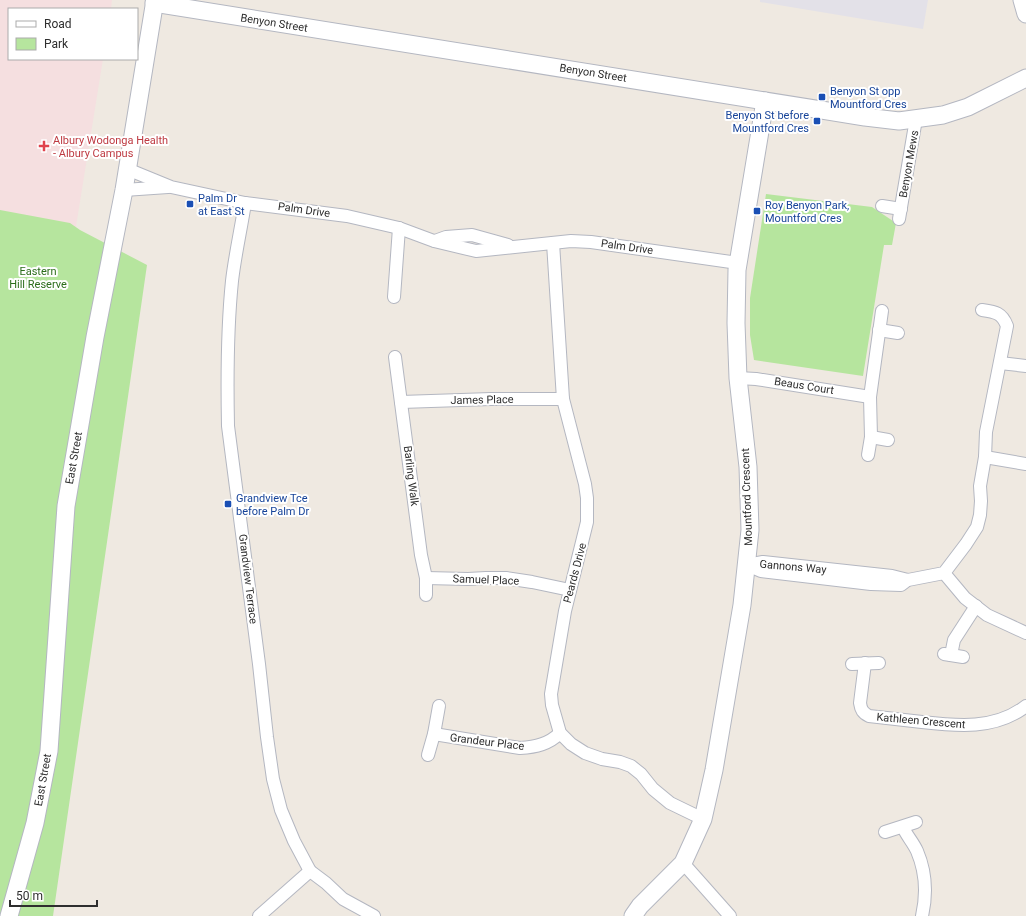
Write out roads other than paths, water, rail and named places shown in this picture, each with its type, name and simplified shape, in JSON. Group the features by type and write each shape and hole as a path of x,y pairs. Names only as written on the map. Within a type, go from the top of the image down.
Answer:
{"street":[{"path":"1022,0 1026,14"},
{"name":"Benyon Street","path":"154,2 865,117 899,121 943,115 968,107 1026,78"},
{"name":"East Street","path":"9,916 35,823 49,751 66,506 95,337 124,190 154,2"},
{"name":"Mountford Crescent","path":"633,916 640,906 682,863 703,819 714,770 738,628 747,565 750,530 748,467 738,378 736,323 738,263 765,101"},
{"name":"Benyon Mews","path":"882,206 900,214 916,119"},
{"name":"Palm Drive","path":"127,169 171,187 245,202 347,216 399,228 434,241 476,251 571,241 591,242 738,263"},
{"name":"Palm Drive","path":"124,190 171,187"},
{"name":"Grandview Terrace","path":"245,202 232,280 229,317 227,390 228,426 260,664 266,737 273,779 281,810 294,841 310,871 326,883 343,899 374,916"},
{"path":"394,297 399,228"},
{"name":"Peards Drive","path":"553,243 563,399 585,484 588,506 586,532 570,590 554,672 551,694 552,705 560,732 571,744 585,753 631,766 641,774 653,789 670,803 703,819"},
{"path":"982,310 995,312 1004,318 1007,326 986,432 986,457 980,486 980,515 977,527 944,574 965,598 987,615 1026,633"},
{"path":"868,455 871,437 870,397 882,311"},
{"path":"879,330 898,333"},
{"name":"Barling Walk","path":"395,357 420,555 426,578 426,595"},
{"path":"1000,363 1026,366"},
{"name":"Beaus Court","path":"738,378 756,379 870,397"},
{"name":"James Place","path":"401,402 491,399 563,399"},
{"path":"871,437 888,440"},
{"path":"986,457 1026,464"},
{"name":"Gannons Way","path":"747,565 762,571 871,584 901,585 908,580 944,574"},
{"name":"Samuel Place","path":"426,578 506,578 570,590"},
{"path":"963,657 947,655 954,640 976,606"},
{"name":"Kathleen Crescent","path":"865,663 860,703 861,709 869,716 939,724 969,725 984,724 998,720 1026,706"},
{"path":"852,664 879,663"},
{"name":"Grandeur Place","path":"428,755 434,734 439,706"},
{"name":"Grandeur Place","path":"434,734 520,748 545,744 554,739 560,732"},
{"path":"885,832 916,822"},
{"path":"903,826 916,850 924,872 925,888 922,916"},
{"path":"682,863 730,916"},
{"path":"259,916 310,871"}],"place":[{"name":"Benyon St opp Mountford Cres","path":"822,97"},
{"name":"Benyon St before Mountford Cres","path":"817,121"},
{"name":"Albury Wodonga Health - Albury Campus","path":"44,146"},
{"name":"Palm Dr at East St","path":"190,204"},
{"name":"Roy Benyon Park, Mountford Cres","path":"757,211"},
{"name":"Grandview Tce before Palm Dr","path":"228,504"}],"park label":[{"name":"Eastern Hill Reserve","path":"38,277"}]}
